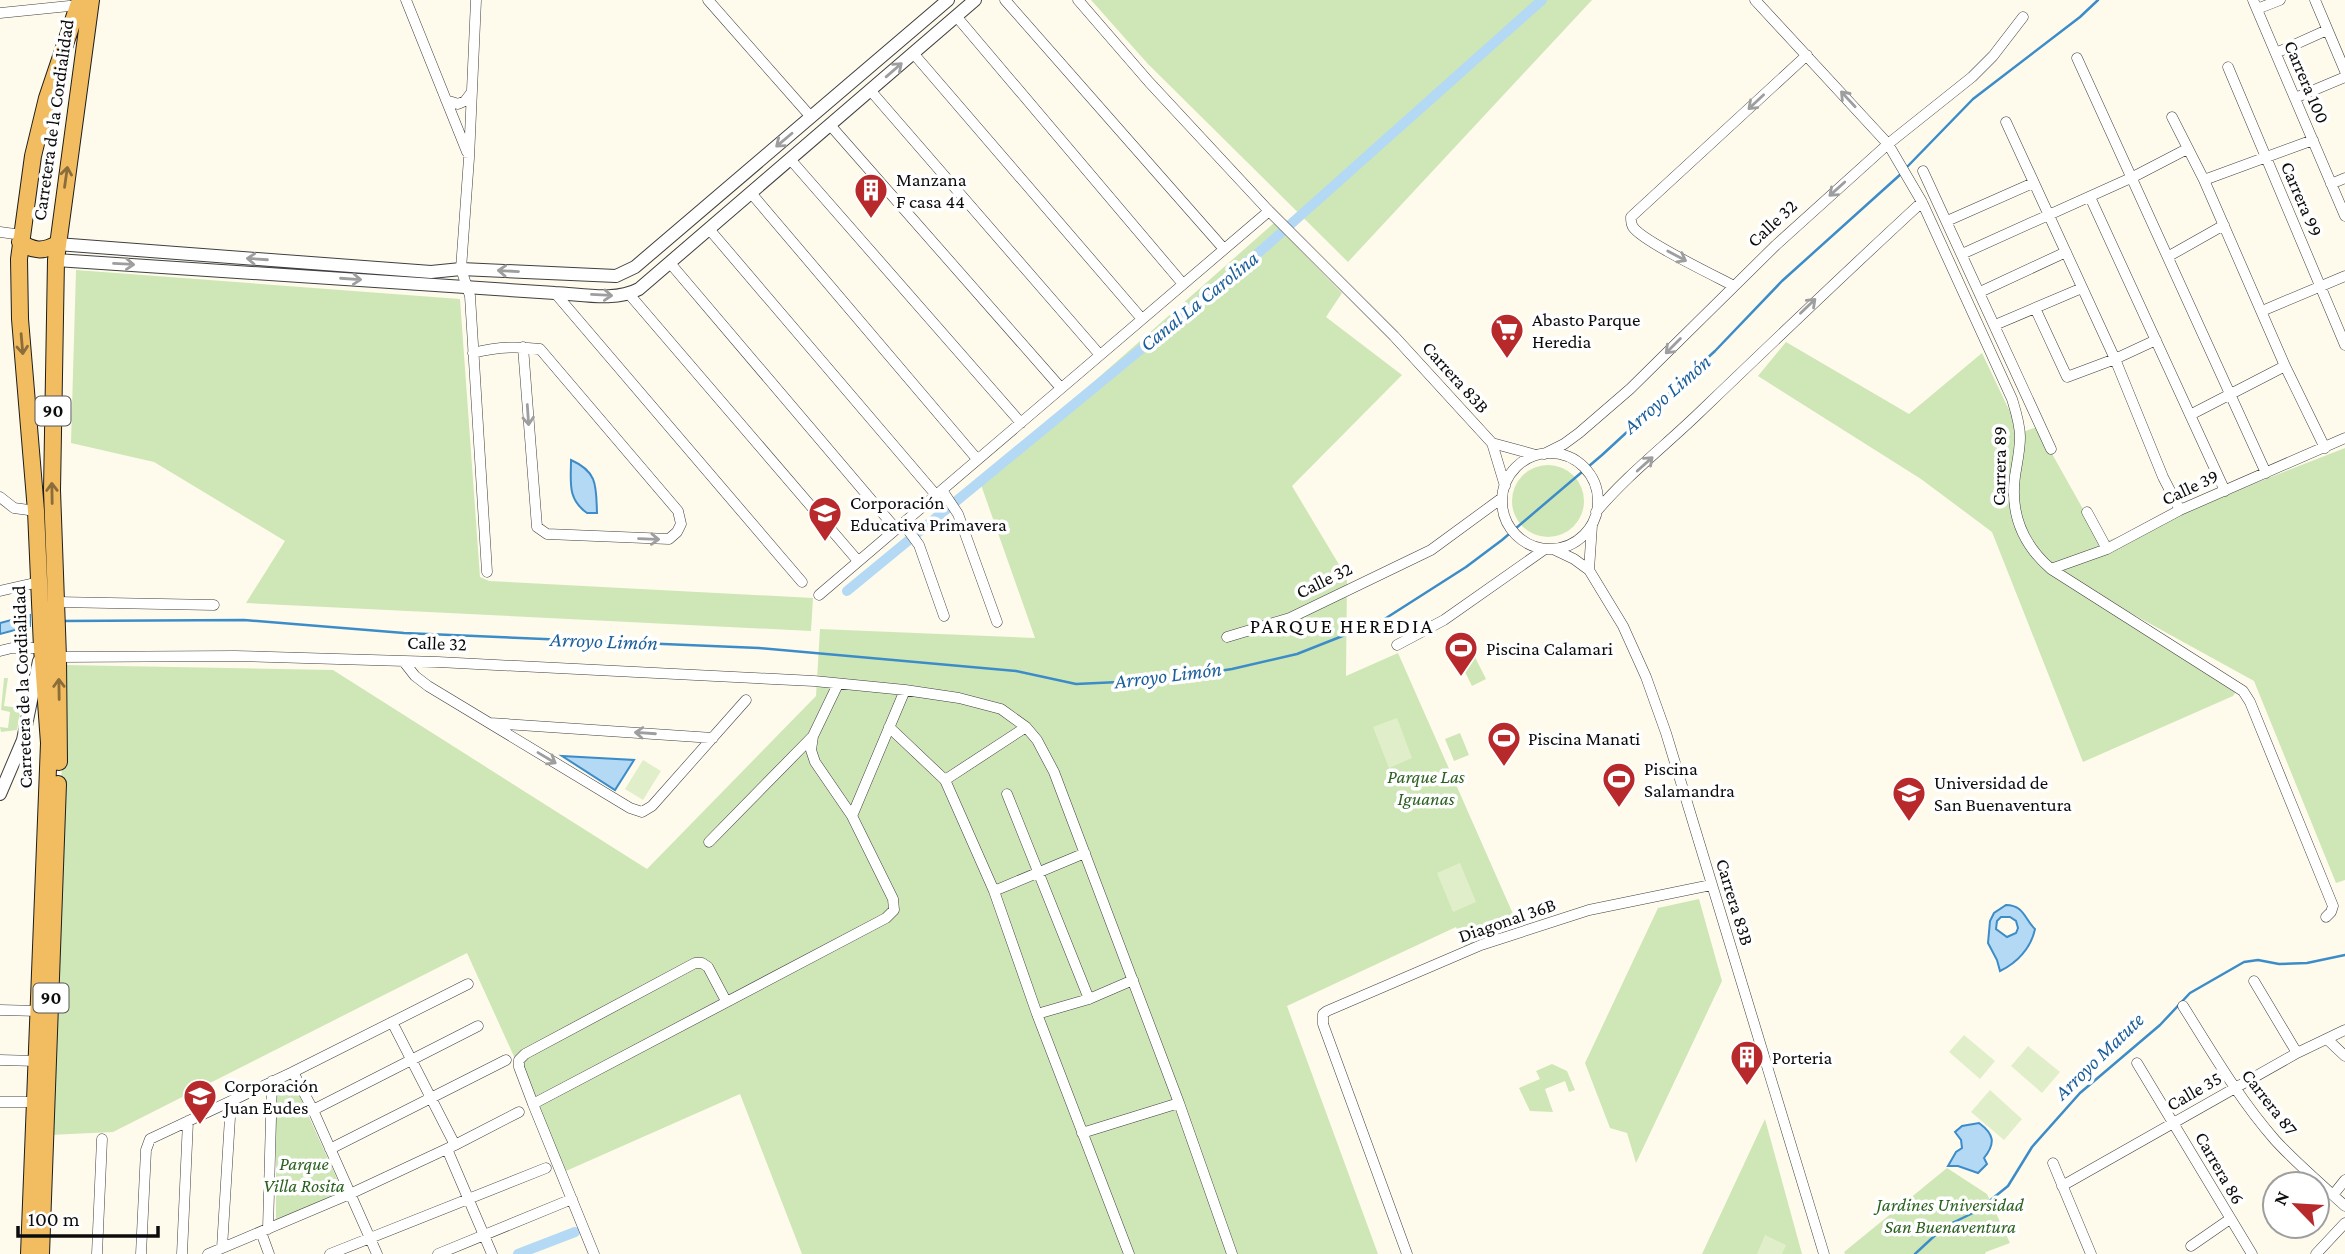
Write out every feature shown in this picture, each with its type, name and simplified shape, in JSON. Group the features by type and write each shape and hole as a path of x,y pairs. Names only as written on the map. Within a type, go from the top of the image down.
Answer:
{"highway":[{"name":"Carretera de la Cordialidad","path":"48,602 39,582 36,511 20,318 19,259 33,156 47,98 83,2"},
{"name":"Carretera de la Cordialidad","path":"39,1252 35,1102 49,743 47,640 57,252 83,2"},
{"path":"21,238 29,248 57,252"},
{"path":"19,259 57,252"},
{"name":"Carretera de la Cordialidad","path":"39,1252 60,755 58,656 47,640"}],"street":[{"path":"406,0 469,158"},
{"path":"476,0 461,269 469,288 487,572"},
{"path":"708,0 811,117"},
{"path":"57,252 431,272 461,269 616,276 635,267 948,0"},
{"path":"57,252 469,288 618,296 629,294 670,263 975,0"},
{"path":"1005,0 1224,249"},
{"name":"Carrera 83B","path":"1078,0 1149,82 1273,215 1394,336 1492,443"},
{"name":"Carrera 89","path":"1755,0 1890,147 1920,197 2012,399 2020,434 2014,509 2028,544 2051,569 2243,691 2250,702 2333,906 2326,917"},
{"path":"2255,5 2280,0"},
{"path":"2315,0 2345,71"},
{"path":"0,13 83,2"},
{"name":"Carrera 100","path":"2255,5 2345,214"},
{"path":"956,16 1183,284"},
{"name":"Calle 32","path":"1540,454 1564,444 1579,433 1630,388 1734,286 1972,76 1993,56 2023,17"},
{"path":"2276,53 2327,30"},
{"path":"913,53 1142,319"},
{"path":"1734,286 1654,244 1636,231 1631,225 1631,217 1807,55"},
{"path":"2077,58 2266,473"},
{"name":"Carrera 99","path":"2228,67 2345,345"},
{"path":"2295,98 2345,77"},
{"path":"870,90 1100,355"},
{"path":"446,100 458,104 465,101 472,92"},
{"path":"2172,117 2204,180 2285,366 2325,448"},
{"path":"2006,122 2115,359 2163,477 2180,510"},
{"path":"830,125 1061,388"},
{"path":"2204,180 2313,140"},
{"path":"1962,254 2133,177 2187,149"},
{"path":"790,159 1020,423"},
{"path":"1923,171 2051,449"},
{"path":"2332,184 2345,178"},
{"path":"1947,221 2033,183"},
{"path":"751,193 977,459"},
{"path":"720,194 733,208"},
{"path":"1596,512 1611,494 1701,411 1920,197"},
{"path":"2090,197 2225,491"},
{"path":"819,595 1224,249 1273,215"},
{"path":"2169,256 2224,225"},
{"path":"709,229 949,501 958,514 997,621"},
{"path":"0,232 21,238"},
{"path":"1980,292 2066,252"},
{"path":"670,263 900,526 911,534 919,545 944,616"},
{"path":"2262,311 2345,276"},
{"path":"1996,325 2082,288"},
{"path":"555,293 802,582"},
{"path":"629,294 859,561"},
{"path":"2035,308 2067,377 2157,340"},
{"path":"473,353 489,348 523,347 540,349 678,511 681,524 672,538 547,534 537,527 523,347"},
{"path":"2190,415 2285,366"},
{"name":"Calle 39","path":"2051,569 2107,549 2180,510 2345,438"},
{"path":"1505,486 1492,443 1540,454 1555,454 1576,461 1590,475 1597,498 1592,523 1590,570"},
{"path":"1540,454 1517,467 1505,486 1502,498 1506,520 1520,539 1530,545 1549,549"},
{"path":"0,497 14,508 36,511"},
{"name":"Calle 32","path":"1227,637 1290,618 1431,550 1502,498"},
{"path":"2087,512 2107,549"},
{"path":"1397,645 1444,620 1549,549 1576,541 1592,523"},
{"name":"Carrera 83B","path":"1549,549 1574,559 1590,570 1623,626 1646,677 1666,733 1824,1254"},
{"path":"0,591 39,582"},
{"path":"48,602 214,605"},
{"path":"0,651 47,640 23,740 0,794"},
{"name":"Calle 32","path":"58,656 236,656 814,681 959,698 1001,709 1026,727"},
{"path":"404,662 428,687 630,808 642,812 652,806 746,700"},
{"path":"533,1104 886,918 894,910 893,899 852,816 815,762 811,750 813,736 838,684"},
{"path":"852,816 905,690"},
{"path":"489,722 713,738"},
{"path":"889,727 945,780 994,891 1037,1014 1129,1254"},
{"path":"945,780 1026,727 1037,740 1054,772 1085,853 1179,1103 1232,1254"},
{"path":"23,740 38,734 45,737 49,743"},
{"path":"709,842 813,736"},
{"path":"1007,794 1089,999"},
{"path":"994,891 1085,853"},
{"name":"Diagonal 36B","path":"1407,1254 1323,1024 1324,1014 1493,942 1589,910 1711,885"},
{"path":"594,1254 533,1104 519,1067 519,1060 525,1054 695,963 709,967 726,1001"},
{"path":"1037,1014 1089,999 1133,980"},
{"path":"2254,981 2297,1053"},
{"path":"141,1254 147,1144 150,1139 293,1072 468,984"},
{"name":"Carrera 87","path":"2183,1006 2234,1088 2274,1138 2345,1206"},
{"path":"0,1010 39,1011"},
{"path":"392,1022 431,1097 468,1199 492,1254"},
{"path":"313,1110 478,1026"},
{"name":"Calle 35","path":"2062,1186 2297,1053 2345,1030"},
{"path":"2328,1040 2345,1056"},
{"path":"0,1060 37,1060"},
{"path":"330,1149 506,1060"},
{"name":"Carrera 86","path":"2137,1063 2252,1254"},
{"path":"293,1072 313,1110 377,1254"},
{"path":"269,1254 264,1231 272,1082"},
{"path":"222,1248 231,1101"},
{"path":"0,1102 35,1102"},
{"path":"1082,1133 1179,1103"},
{"path":"208,1254 350,1194 519,1112"},
{"path":"182,1254 188,1121"},
{"path":"97,1254 102,1139"},
{"path":"2053,1163 2091,1254"},
{"path":"330,1254 546,1168"},
{"path":"2333,1195 2345,1180"},
{"path":"438,1254 572,1199"},
{"path":"2191,1246 2230,1219"},
{"path":"2316,1254 2345,1223"}],"green space":[{"path":"1091,0 1592,0 1348,262 1148,64"},
{"name":"Parque Las Iguanas","path":"1274,223 1342,293 1326,317 1402,375 1292,486 1347,578 1346,676 1398,653 1517,923 1465,947 1456,927 1287,1006 1378,1254 802,1254 740,1094 566,1171 467,953 113,1132 50,1135 65,665 333,670 647,869 816,696 820,629 1035,638 980,482"},
{"path":"76,270 460,299 480,577 489,581 813,598 811,631 246,603 285,541 154,462 71,443"},
{"path":"1786,342 1909,414 1982,353 2020,433 2037,427 2102,543 2345,448 2345,880 2336,883 2254,681 2078,584 2239,687 2233,696 2083,762 1992,532 1921,479 1758,376"},
{"path":"1548,465 1568,471 1578,481 1584,501 1578,521 1568,531 1548,537 1528,531 1518,521 1512,501 1518,481 1528,471"},
{"path":"1474,655 1486,679 1472,686 1460,662"},
{"path":"4,678 8,678 4,706 21,708 17,730 1,732 0,727 8,728 10,712 1,710"},
{"path":"1397,718 1412,758 1389,768 1373,727"},
{"path":"1460,733 1469,755 1454,761 1445,739"},
{"path":"643,760 661,771 643,800 625,789"},
{"path":"1460,863 1476,902 1453,912 1437,873"},
{"path":"1699,899 1722,981 1636,1163 1627,1133 1610,1128 1585,1063 1658,908"},
{"path":"1964,1035 1995,1061 1980,1079 1949,1052"},
{"path":"2028,1046 2060,1072 2042,1093 2011,1066"},
{"path":"1552,1064 1567,1071 1575,1090 1569,1092 1565,1081 1545,1089 1553,1112 1530,1111 1519,1088 1540,1079 1536,1071"},
{"name":"Parque Villa Rosita","path":"291,1077 343,1192 276,1219 276,1084"},
{"path":"1990,1090 2022,1119 2004,1140 1971,1112"},
{"path":"1765,1119 1802,1254 1702,1254"},
{"name":"Jardines Universidad San Buenaventura","path":"1947,1168 1987,1194 2010,1243 1985,1254 1845,1254 1844,1252"},
{"path":"1765,1235 1786,1245 1782,1254 1757,1254"}],"water":[{"path":"571,460 586,470 594,481 597,513 587,513 573,496"},
{"path":"30,615 30,626 0,634 0,623"},
{"path":"562,756 634,760 615,790"},
{"path":"2006,905 2017,907 2035,929 2022,954 2000,971 1988,943 1990,921 1994,913","holes":["2001,917 2010,917 2016,921 2018,928 2016,933 2007,937 1996,929 1997,921"]},
{"path":"1979,1123 1992,1139 1984,1158 1987,1164 1978,1173 1958,1166 1948,1166 1956,1152 1962,1148 1961,1140 1955,1132 1962,1126"}],"waterway":[{"name":"Canal La Carolina","path":"847,591 1264,248 1542,0"},
{"name":"Arroyo Limón","path":"1906,168 1973,99 2080,17 2098,0"},
{"name":"Arroyo Limón","path":"62,621 244,620 404,633 759,648 1016,671 1076,684 1162,680 1232,669 1297,654 1383,620 1466,567 1502,540 1602,455 1715,351 1782,281 1902,173"},
{"name":"Arroyo Matute","path":"1915,1254 1944,1227 1977,1211 2008,1186 2032,1147 2080,1093 2160,1025 2190,993 2244,962 2258,960 2279,964 2307,963 2345,955"},
{"path":"518,1254 575,1232"}],"place":[{"name":"Manzana F casa 44","path":"871,220"},
{"name":"Abasto Parque Heredia","path":"1507,360"},
{"name":"Corporación Educativa Primavera","path":"825,543"},
{"name":"Piscina Calamari","path":"1461,678"},
{"name":"Piscina Manati","path":"1504,768"},
{"name":"Piscina Salamandra","path":"1619,809"},
{"name":"Universidad de San Buenaventura","path":"1909,823"},
{"name":"Porteria","path":"1747,1087"},
{"name":"Corporación Juan Eudes","path":"200,1126"}],"district":[{"name":"PARQUE HEREDIA","path":"1342,626"}]}
